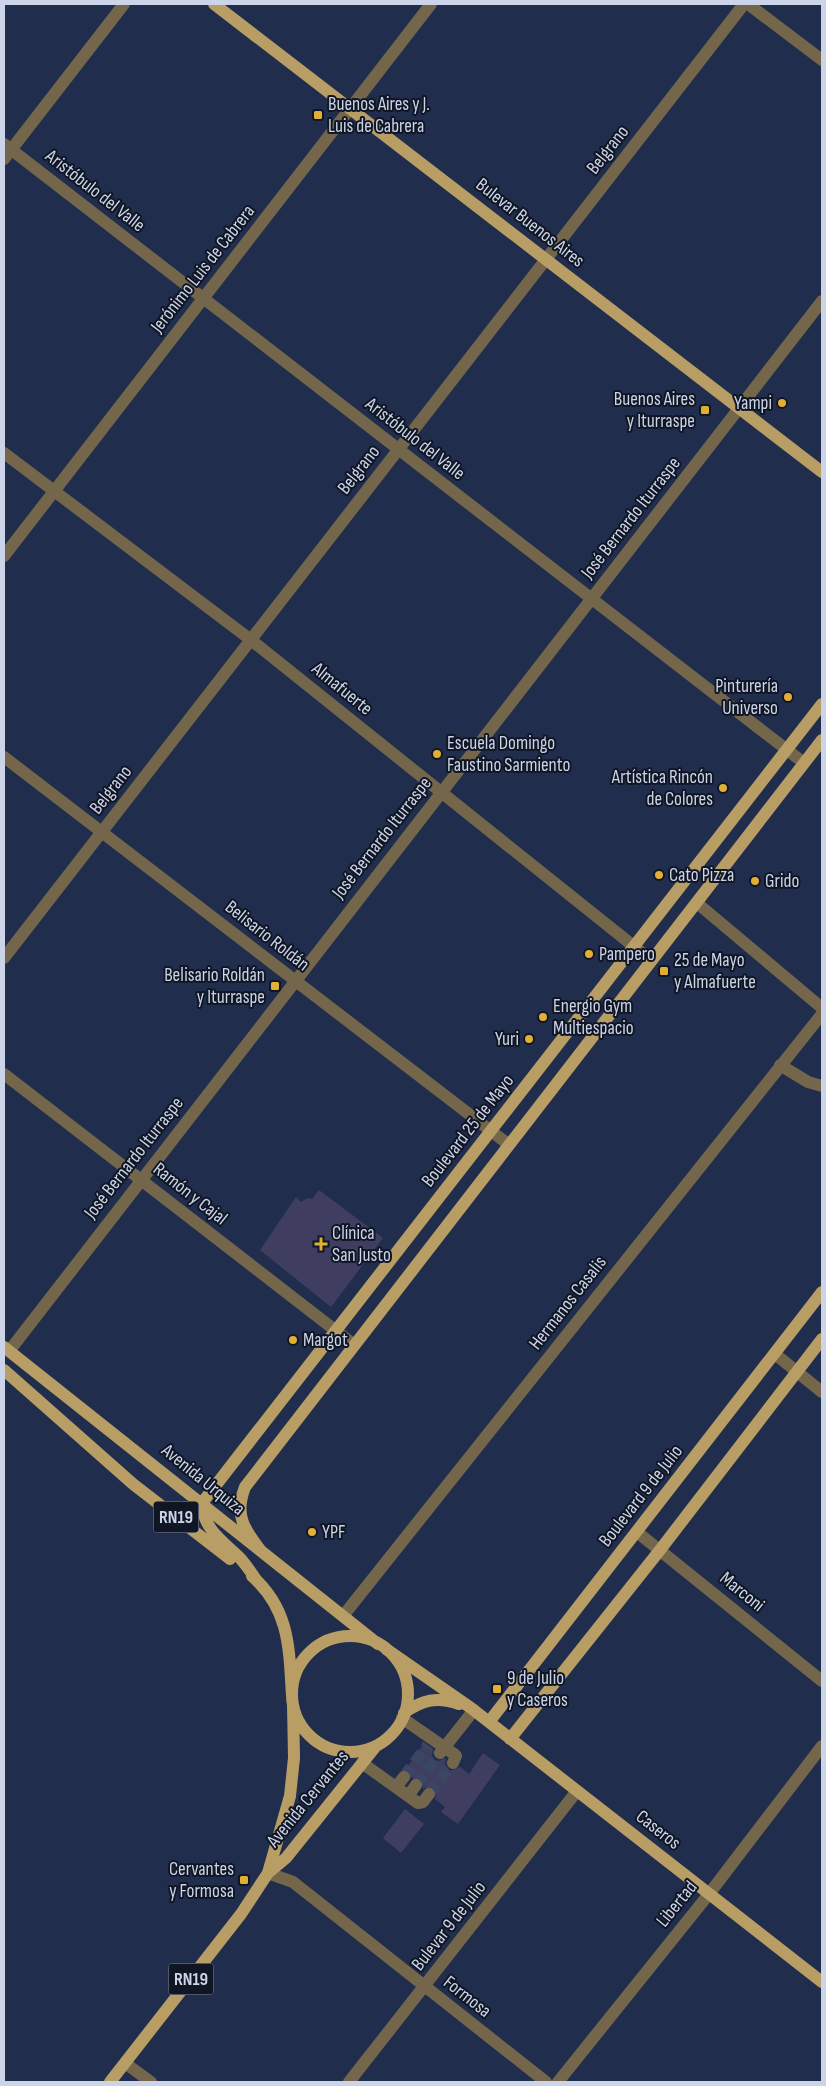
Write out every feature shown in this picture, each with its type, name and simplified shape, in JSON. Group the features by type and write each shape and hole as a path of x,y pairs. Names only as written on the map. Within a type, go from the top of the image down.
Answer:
{"main road":[{"name":"Bulevar Buenos Aires","path":"214,4 822,472"},
{"name":"Boulevard 25 de Mayo","path":"202,1503 337,1332 822,704"},
{"path":"261,1552 242,1524 241,1498 245,1486 822,740"},
{"name":"Boulevard 9 de Julio","path":"489,1722 822,1292"},
{"path":"510,1739 660,1550 822,1339"},
{"name":"Avenida Urquiza","path":"7,1348 261,1552 382,1646"},
{"name":"RN19","path":"4,1370 133,1484 257,1581 269,1595 284,1622 292,1700 304,1729 324,1746 350,1752 376,1746 390,1736 403,1716 407,1696 405,1679 398,1662 382,1646 352,1636 333,1639 316,1647 298,1668 292,1700"},
{"path":"202,1503 202,1515 208,1527 240,1558 257,1581"},
{"name":"Caseros","path":"382,1646 472,1709 822,1982"},
{"name":"Avenida Cervantes","path":"110,2082 242,1914 268,1873 290,1796 294,1758 292,1700"},
{"name":"Caseros","path":"403,1716 416,1705 429,1700 447,1700 472,1709"},
{"name":"Avenida Cervantes","path":"268,1873 286,1858 376,1746"}],"street":[{"path":"6,151 124,4"},
{"name":"Jerónimo Luis de Cabrera","path":"4,556 431,4"},
{"name":"Belgrano","path":"4,958 744,4"},
{"path":"748,4 822,60"},
{"name":"Aristóbulo del Valle","path":"6,151 592,598 804,763"},
{"name":"José Bernardo Iturraspe","path":"7,1348 295,981 822,301"},
{"name":"Almafuerte","path":"4,453 251,640 651,960"},
{"name":"Belisario Roldán","path":"4,757 508,1144"},
{"path":"697,903 822,1008"},
{"name":"Hermanos Casalis","path":"343,1616 822,1014"},
{"path":"780,1065 808,1082 822,1086"},
{"name":"Ramón y Cajal","path":"4,1074 353,1344"},
{"path":"774,1354 822,1392"},
{"name":"Marconi","path":"637,1532 822,1681"},
{"path":"442,1750 472,1709"},
{"path":"403,1716 430,1742 456,1756 453,1763"},
{"name":"Libertad","path":"558,2082 709,1894 822,1746"},
{"path":"362,1763 400,1782 408,1796 421,1803 429,1794"},
{"path":"408,1796 416,1785"},
{"name":"Bulevar 9 de Julio","path":"349,2082 577,1791"},
{"name":"Formosa","path":"268,1873 293,1882 424,1988 546,2082"},
{"path":"125,2062 151,2082"}],"building":[{"name":"Clínica San Justo","path":"319,1190 383,1238 331,1307 260,1250 296,1197 301,1202 308,1198 312,1199"},
{"path":"424,1743 433,1749 432,1756 435,1760 439,1761 446,1758 445,1764 450,1771 460,1767 469,1774 483,1753 500,1765 458,1824 441,1812 445,1807 435,1799 437,1794 434,1788 429,1786 423,1789 421,1779 412,1778 406,1769"},
{"path":"405,1809 424,1824 401,1853 383,1838"}],"tunnel":[{"path":"404,1777 428,1745"},
{"path":"416,1785 440,1753"},
{"path":"429,1794 453,1763"}],"place":[{"name":"Buenos Aires y J. Luis de Cabrera","path":"318,115"},
{"name":"Yampi","path":"782,403"},
{"name":"Buenos Aires y Iturraspe","path":"705,410"},
{"name":"Pinturería Universo","path":"788,697"},
{"name":"Escuela Domingo Faustino Sarmiento","path":"437,754"},
{"name":"Artística Rincón de Colores","path":"723,788"},
{"name":"Cato Pizza","path":"659,875"},
{"name":"Grido","path":"755,881"},
{"name":"Pampero","path":"589,954"},
{"name":"25 de Mayo y Almafuerte","path":"664,971"},
{"name":"Belisario Roldán y Iturraspe","path":"275,986"},
{"name":"Energio Gym Multiespacio","path":"543,1017"},
{"name":"Yuri","path":"529,1039"},
{"name":"Clínica San Justo","path":"321,1244"},
{"name":"Margot","path":"293,1340"},
{"name":"YPF","path":"312,1532"},
{"name":"9 de Julio y Caseros","path":"497,1689"},
{"name":"Cervantes y Formosa","path":"244,1880"}]}
